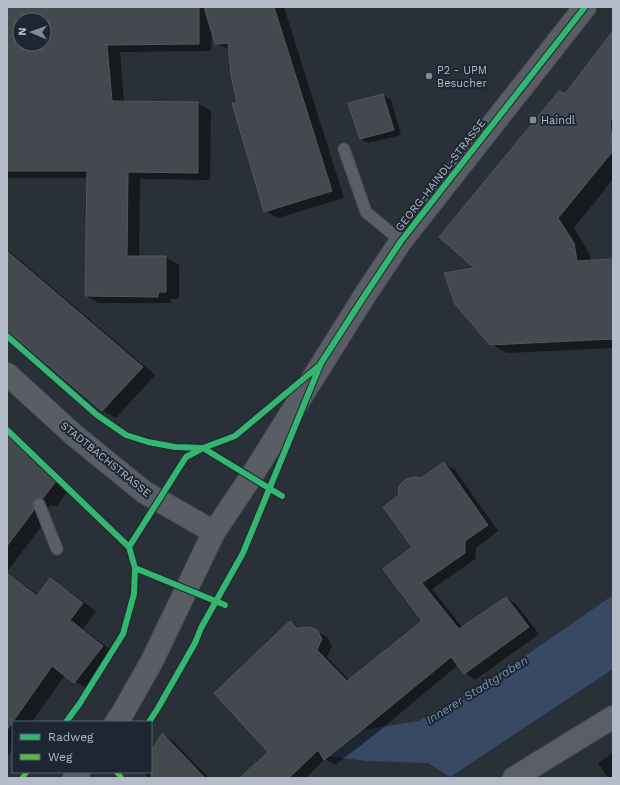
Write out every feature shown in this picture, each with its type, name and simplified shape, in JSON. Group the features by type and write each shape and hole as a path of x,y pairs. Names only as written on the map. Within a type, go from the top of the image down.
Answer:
{"street":[{"name":"GEORG-HAINDL-STRASSE","path":"117,721 152,661 214,532 365,295 401,241 585,7"},
{"name":"STADTBACHSTRASSE","path":"7,374 74,435 144,492 214,532"},
{"path":"514,778 613,717"}],"lane":[{"path":"344,149 366,212 401,241"},
{"path":"38,504 57,549"}],"water":[{"name":"Innerer Stadtgraben","path":"613,595 613,669 450,777 428,763 367,761 328,756 362,730 418,721 488,682"}],"building":[{"path":"7,7 199,7 199,44 107,45 112,101 198,102 198,173 128,172 127,256 166,256 166,292 158,292 158,297 85,296 87,171 7,171"},
{"path":"204,7 274,7 332,191 264,212 232,103 237,103 231,75 228,43 215,44"},
{"path":"613,31 613,118 610,121 613,151 558,218 574,243 577,261 613,259 613,339 490,345 455,304 444,273 474,268 439,237 559,91 565,94"},
{"path":"383,94 394,130 360,139 348,103"},
{"path":"7,251 143,367 102,411 7,330"},
{"path":"7,432 57,480 43,498 37,497 33,500 32,503 34,510 7,546"},
{"path":"444,462 488,525 465,541 465,553 422,583 459,629 506,597 529,627 464,674 451,657 324,760 318,750 289,778 240,778 268,752 214,693 290,621 297,628 310,627 317,630 322,639 317,650 347,681 422,621 383,569 412,547 383,507 398,496 399,486 406,479 415,477 421,478"},
{"path":"7,573 37,596 50,578 83,603 70,620 103,646 74,683 52,666 7,730"},
{"path":"162,733 205,778 151,778 152,750"}],"marked path":[{"path":"22,778 26,773"},
{"path":"117,773 122,778"}],"cycle path":[{"path":"150,721 195,643 201,628 243,553 321,363 401,241 585,7"},
{"path":"7,336 97,415 126,435 148,442 175,447 203,448 282,496"},
{"path":"129,547 186,457 203,448 235,436 320,365"},
{"path":"7,430 129,547 135,568 134,594 123,634 80,703 67,721"},
{"path":"135,568 225,605"}],"place":[{"name":"P2 - UPM Besucher","path":"429,76"},
{"name":"Haindl","path":"533,120"}]}
